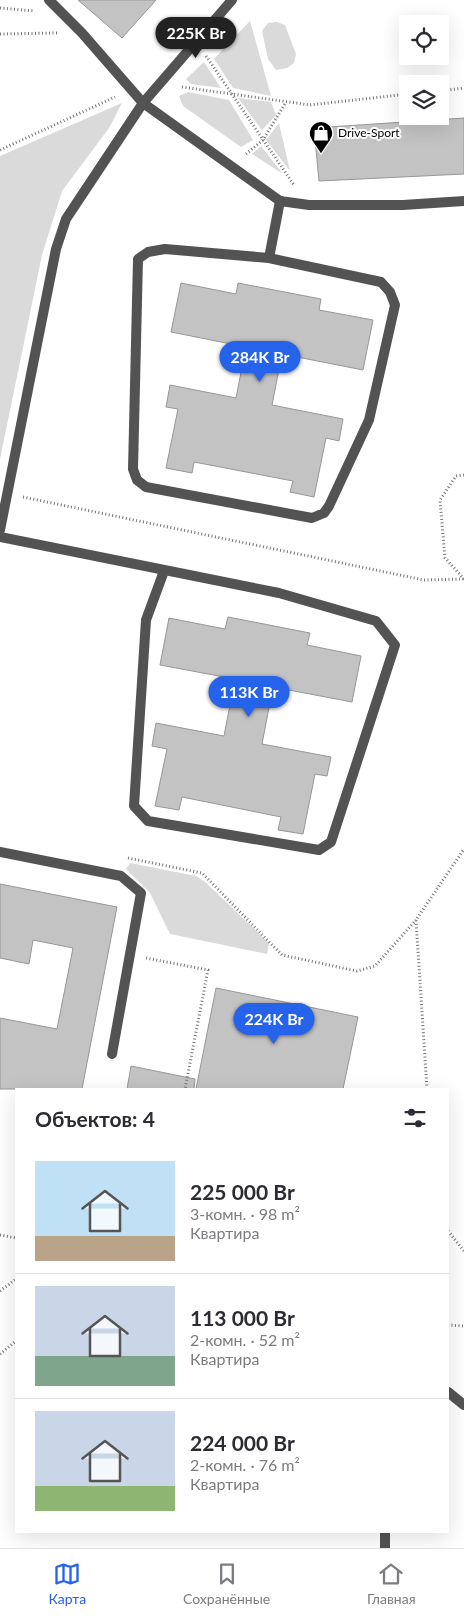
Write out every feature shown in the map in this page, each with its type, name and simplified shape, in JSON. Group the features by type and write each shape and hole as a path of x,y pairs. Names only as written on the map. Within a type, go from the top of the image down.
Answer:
{"street":[{"path":"49,0 82,33 143,104 280,201 309,205 403,206 464,201"},
{"path":"0,530 56,248 66,219 143,104 232,0"},
{"path":"269,258 280,201"},
{"path":"165,249 269,258 381,282 390,292 394,305 369,420 330,506 324,512 312,518 146,487 137,480 133,469 138,259 148,252 165,249"},
{"path":"0,537 279,593 376,621 395,645 331,842 319,850 148,822 134,806 146,620 164,570"},
{"path":"0,852 121,876 140,893 112,1054"},
{"path":"449,1393 464,1405"},
{"path":"385,1533 385,1548"}],"path":[{"path":"0,8 62,13"},
{"path":"0,34 82,33"},
{"path":"196,41 309,205"},
{"path":"159,83 310,105 399,95"},
{"path":"449,90 464,88"},
{"path":"0,150 130,90"},
{"path":"230,167 263,140 286,102"},
{"path":"464,475 456,476 440,500 445,558 464,579"},
{"path":"7,494 424,580 464,579"},
{"path":"125,857 202,873 282,955 357,971 375,966 416,920 464,849"},
{"path":"416,920 427,1088"},
{"path":"130,955 208,970 185,1088"},
{"path":"449,1233 464,1251"},
{"path":"0,1235 15,1238"},
{"path":"0,1291 15,1280"},
{"path":"449,1325 464,1326"},
{"path":"0,1354 15,1342"}],"shaded area":[{"path":"250,21 271,96 233,88 214,59"},
{"path":"277,22 285,25 296,54 294,63 287,68 276,70 268,59 262,31 268,23"},
{"path":"204,62 221,88 191,84 186,79"},
{"path":"188,92 229,100 253,140 241,147 183,106 179,96"},
{"path":"238,98 271,102 276,115 262,130"},
{"path":"122,103 109,128 62,191 42,255 0,459 0,156"},
{"path":"279,123 290,171 266,140"},
{"path":"261,146 283,174 252,154"},
{"path":"130,863 196,876 204,881 269,943 267,954 170,934 150,893 126,869"}],"building":[{"path":"78,0 156,0 122,38"},
{"path":"464,118 464,174 319,181 314,128 399,122 399,125 449,125 449,119"},
{"path":"181,283 236,294 238,283 321,299 319,310 373,320 363,370 282,354 272,405 343,419 339,441 326,438 314,497 290,492 293,481 194,462 192,473 166,468 178,409 166,407 170,385 236,398 246,347 171,332"},
{"path":"228,617 310,633 307,645 361,656 352,702 273,687 262,744 331,757 327,776 315,774 303,834 278,830 281,817 182,797 179,810 155,806 167,749 152,746 156,723 224,736 235,679 160,665 169,618 225,629"},
{"path":"0,884 117,907 82,1088 0,1089 0,1018 57,1029 73,948 33,940 29,964 0,958"},
{"path":"216,988 358,1017 343,1088 196,1088"},
{"path":"131,1066 195,1079 194,1088 127,1088"}],"place":[{"name":"Drive-Sport","path":"321,154"}]}
